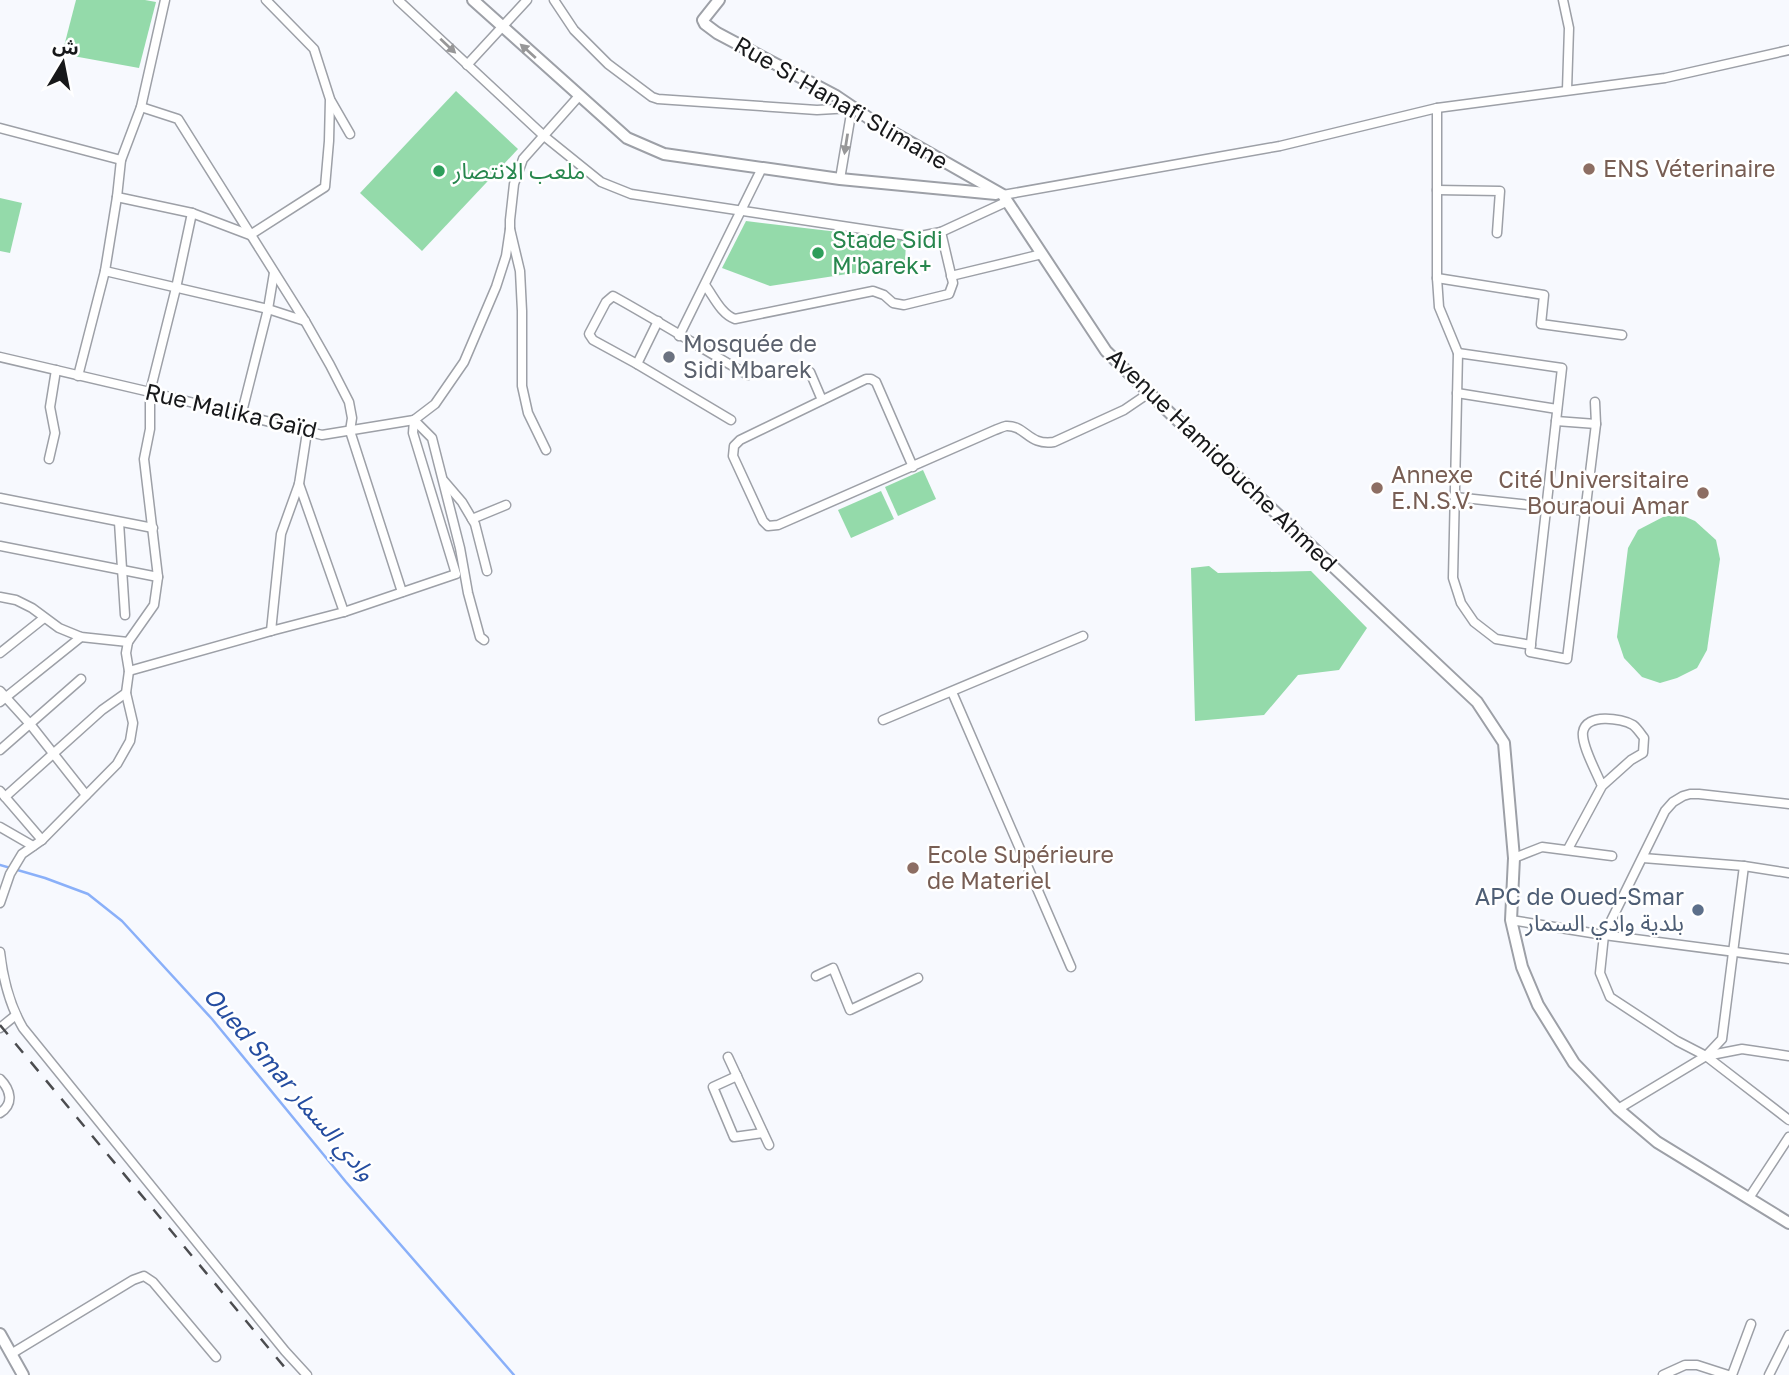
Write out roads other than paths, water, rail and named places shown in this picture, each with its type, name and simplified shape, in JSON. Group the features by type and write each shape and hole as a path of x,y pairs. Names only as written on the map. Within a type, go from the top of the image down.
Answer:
{"main road":[{"path":"472,0 627,138 664,154 1004,198"},
{"name":"Rue Si Hanafi Slimane","path":"719,0 703,20 709,27 836,96 1004,198"},
{"name":"Avenue Hamidouche Ahmed","path":"1004,198 1106,351 1477,702 1504,743 1514,858 1511,920 1522,967 1538,1005 1574,1063 1618,1109 1657,1142 1789,1223"},
{"path":"0,1335 23,1375"}],"street":[{"path":"78,376 105,271 121,160 141,107 165,0"},
{"path":"266,0 314,49 330,99 350,134"},
{"path":"398,0 544,135 601,182 631,194 915,237 941,232 1004,198 1280,146 1437,107 1665,78 1789,50"},
{"path":"467,65 527,0"},
{"path":"554,0 574,30 608,64 652,97 817,110 852,108 841,179"},
{"path":"1563,0 1569,28 1567,90"},
{"path":"129,671 344,612 456,574 413,433 414,420 435,404 464,362 496,287 506,256 514,184 523,159 579,96"},
{"path":"250,235 325,187 330,99"},
{"path":"141,107 178,119 305,321 349,402 352,418 350,430 402,592"},
{"path":"1437,107 1439,307 1458,353 1453,578 1461,603 1474,622 1496,639 1531,645"},
{"path":"0,128 121,160"},
{"path":"679,336 762,168"},
{"path":"1437,190 1500,191 1497,233"},
{"path":"117,197 192,213 250,235"},
{"path":"0,903 10,874 22,855 42,840 117,764 130,741 133,723 126,693 129,671 126,653 128,642 154,605 158,577 144,459 150,429 150,392 192,213"},
{"path":"510,229 520,271 522,386 528,413 546,450"},
{"path":"705,285 724,312 735,319 873,292 884,295 893,303 904,305 949,294 953,283 941,232"},
{"path":"951,276 1042,254"},
{"path":"105,271 268,309 305,321"},
{"path":"241,416 268,309 274,273"},
{"path":"1437,278 1544,295 1541,324 1622,335"},
{"path":"731,420 593,340 589,334 612,296 748,375"},
{"path":"637,364 658,321"},
{"path":"1458,353 1562,368 1530,652 1567,659 1596,424 1595,402"},
{"name":"Rue Malika Gaïd","path":"0,357 322,435 414,420"},
{"path":"49,459 55,433 50,407 56,370"},
{"path":"810,372 822,400"},
{"path":"913,467 876,382 872,379 866,379 758,430 734,446 733,456 763,521 768,526 778,525 913,467 995,430 1007,426 1021,430 1034,441 1044,444 1054,442 1124,410 1149,393"},
{"path":"1457,393 1557,410"},
{"path":"414,420 432,438 460,548 467,593 480,638 484,640"},
{"path":"1556,421 1596,424"},
{"path":"271,631 281,534 299,484 307,432"},
{"path":"442,479 463,502 472,519 487,571"},
{"path":"299,484 344,612"},
{"path":"1455,496 1585,511"},
{"path":"0,498 153,528"},
{"path":"472,519 506,505"},
{"path":"119,522 125,615"},
{"path":"0,546 158,577"},
{"path":"0,597 16,600 59,628 81,637 128,642"},
{"path":"0,653 44,618"},
{"path":"883,720 1083,636"},
{"path":"81,637 2,697 30,724 86,795"},
{"path":"0,750 80,679"},
{"path":"952,692 1072,967"},
{"path":"42,840 3,794 126,693"},
{"path":"1568,849 1602,786 1643,753 1644,738 1633,725 1611,719 1594,719 1588,723 1583,733 1586,748 1602,786"},
{"path":"1789,804 1690,794 1673,802 1665,811 1604,935 1600,973 1610,997 1677,1041 1706,1056 1789,1120"},
{"path":"0,827 33,846"},
{"path":"1514,858 1542,847 1612,856"},
{"path":"1643,858 1744,866 1789,873"},
{"path":"1618,1109 1706,1056 1722,1039 1744,866"},
{"path":"1511,920 1789,959"},
{"path":"0,951 3,976 16,1015 33,1041 307,1375"},
{"path":"816,976 833,968 850,1010 918,978"},
{"path":"0,1028 16,1015"},
{"path":"1706,1056 1742,1049 1789,1055"},
{"path":"728,1057 769,1146"},
{"path":"737,1076 713,1087 734,1137 763,1133"},
{"path":"0,1079 9,1091 10,1098 9,1104 0,1113"},
{"path":"1749,1198 1789,1137"},
{"path":"11,1354 133,1280 144,1276 153,1282 216,1357"},
{"path":"1663,1375 1685,1365 1730,1375 1751,1324"},
{"path":"1769,1375 1789,1335"}],"waterway":[{"name":"Oued Smar وادي السمار","path":"0,865 88,894 122,921 212,1019 346,1182 514,1375"}],"railway":[{"path":"0,1025 291,1375"}],"place":[{"name":"ENS Véterinaire","path":"1589,169"},
{"name":"ملعب الانتصار","path":"439,171"},
{"name":"Stade Sidi M'barek+","path":"818,253"},
{"name":"Mosquée de Sidi Mbarek","path":"669,357"},
{"name":"Annexe E.N.S.V.","path":"1377,488"},
{"name":"Cité Universitaire Bouraoui Amar","path":"1703,493"},
{"name":"Ecole Supérieure de Materiel","path":"913,868"},
{"name":"APC de Oued-Smar بلدية وادي السمار","path":"1698,910"}]}
